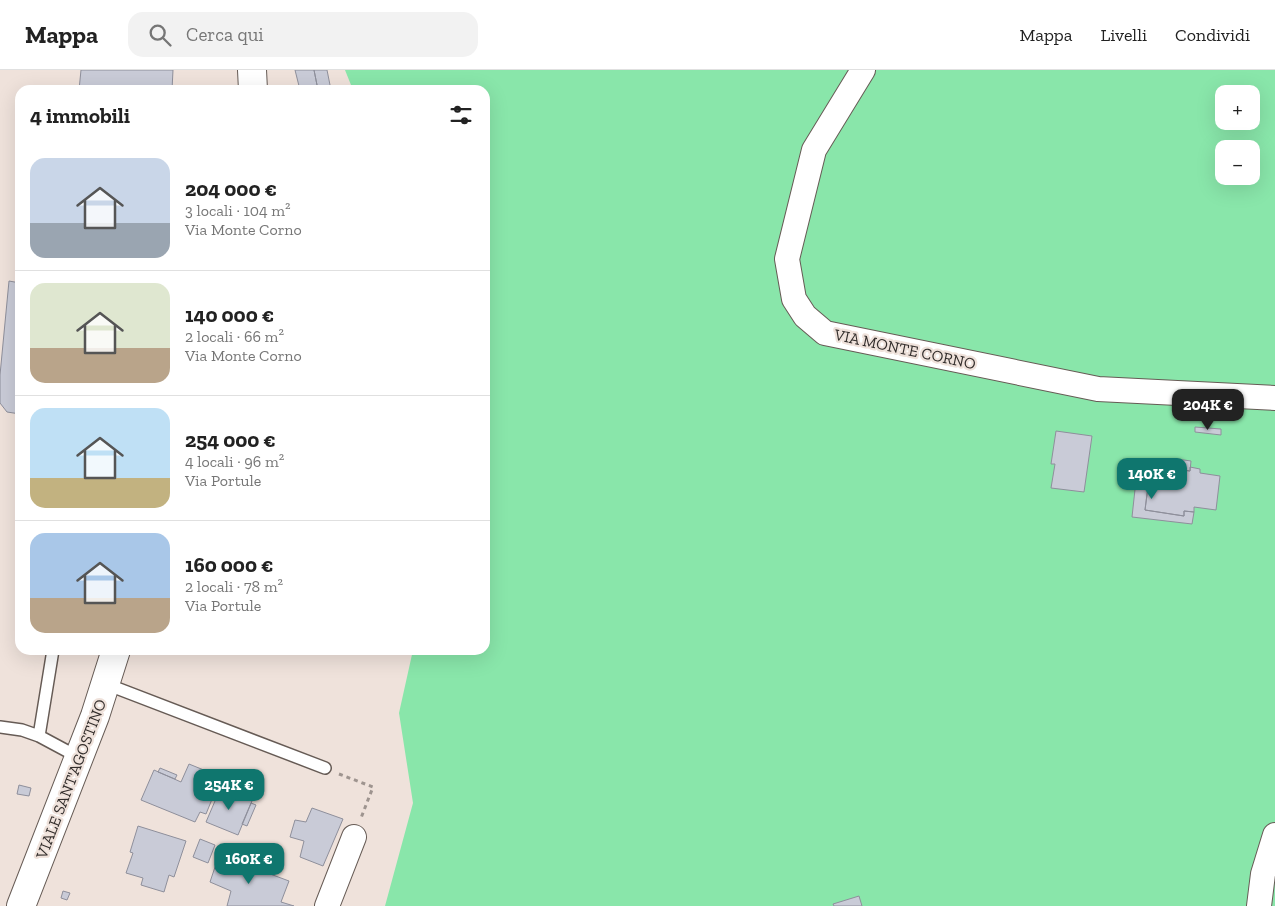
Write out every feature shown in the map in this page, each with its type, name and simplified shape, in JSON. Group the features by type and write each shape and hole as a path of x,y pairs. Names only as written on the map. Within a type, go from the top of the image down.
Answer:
{"main road":[{"path":"252,70 253,85"},
{"name":"VIALE SANT'AGOSTINO","path":"21,906 80,758 115,655"}],"street":[{"name":"VIA MONTE CORNO","path":"863,70 814,150 787,259 794,298 805,316 825,333 1098,389 1275,398"},
{"path":"1259,906 1263,874 1275,835"},
{"path":"327,906 354,838"}],"lane":[{"path":"39,736 52,655"},
{"path":"106,684 324,768"},
{"path":"0,727 22,730 39,736 80,758"}],"path":[{"path":"324,768 373,787 354,838"}],"green space":[{"path":"345,70 1275,70 1275,906 385,906 413,803 399,713 412,655 490,655 490,85 351,85"}],"building":[{"path":"81,70 173,70 172,85 80,85"},
{"path":"295,70 314,70 317,85 299,85"},
{"path":"314,70 327,70 330,85 317,85"},
{"path":"9,281 15,282 15,413 7,412 0,403 0,375"},
{"path":"1195,427 1221,429 1221,435 1195,432"},
{"path":"1056,431 1092,436 1084,492 1051,488 1055,464 1051,464"},
{"path":"1177,459 1191,461 1190,471 1176,469"},
{"path":"1138,462 1151,463 1145,510 1184,516 1184,511 1194,512 1192,524 1132,517"},
{"path":"1151,463 1176,466 1176,469 1190,471 1190,467 1200,469 1200,473 1220,476 1216,510 1194,507 1194,512 1184,511 1184,516 1145,510"},
{"path":"189,764 221,777 206,814 200,812 195,822 141,800 154,770 181,782"},
{"path":"160,768 177,775 175,779 158,772"},
{"path":"19,785 31,788 29,796 17,794"},
{"path":"221,787 252,801 238,835 206,822"},
{"path":"251,803 256,805 247,826 242,824"},
{"path":"312,808 343,819 323,866 300,857 304,841 290,837 295,820 306,822"},
{"path":"138,826 186,841 174,877 169,875 164,892 141,885 143,878 126,873 133,853 130,852"},
{"path":"200,839 215,845 208,863 193,857"},
{"path":"219,855 289,881 281,902 294,906 227,906 231,891 210,882"},
{"path":"63,891 70,893 67,900 61,898"},
{"path":"859,896 862,906 834,906 833,904"}]}
